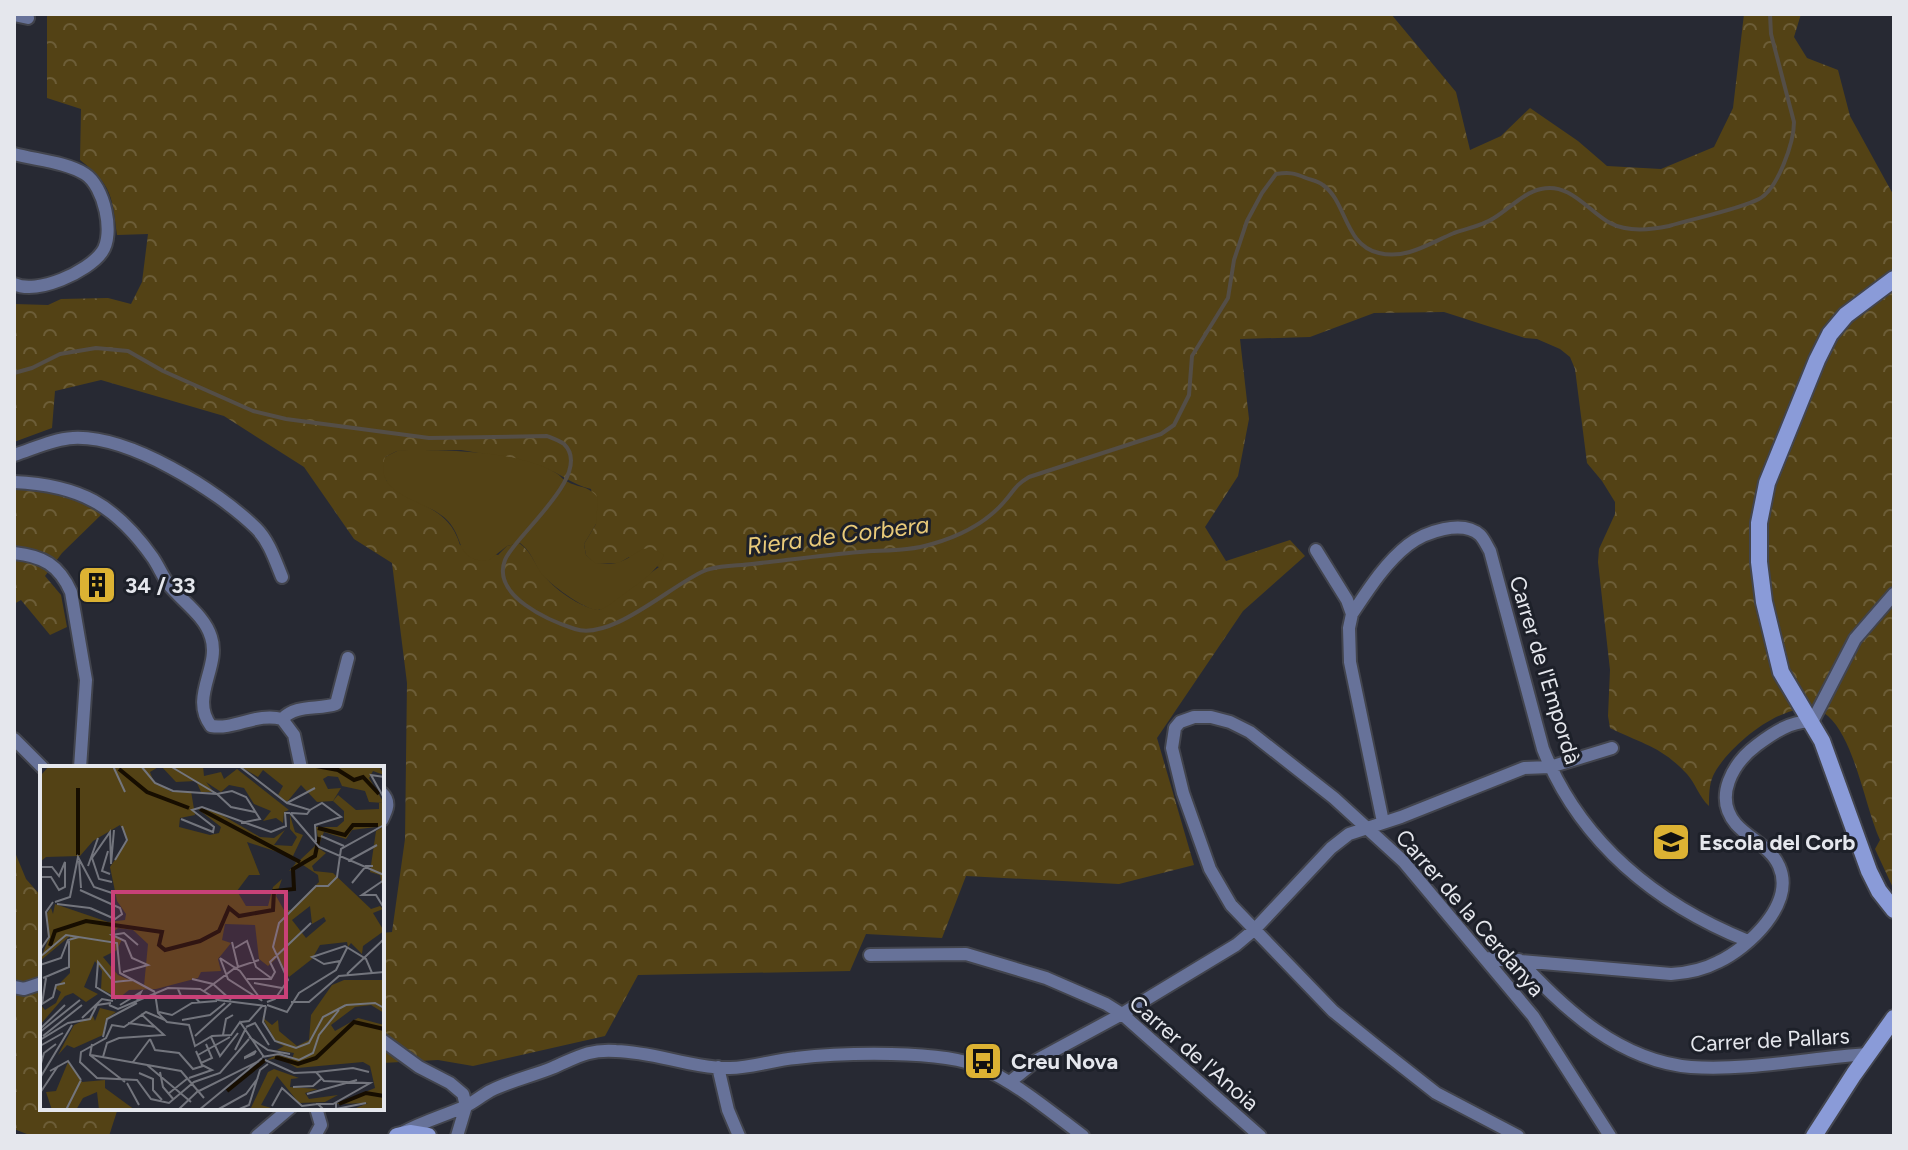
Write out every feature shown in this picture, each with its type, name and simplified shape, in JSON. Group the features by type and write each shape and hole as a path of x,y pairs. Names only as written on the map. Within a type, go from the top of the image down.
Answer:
{"street":[{"path":"14,15 28,18"},
{"path":"14,154 83,172 99,188 107,221 107,240 103,251 84,267 34,289 14,284"},
{"path":"1894,279 1846,315 1830,334 1811,372 1767,483 1759,523 1759,562 1764,602 1781,672 1822,741 1869,871 1894,910"},
{"path":"14,455 72,438 112,443 151,457 230,507 258,530 268,544 282,577"},
{"path":"14,482 50,484 74,490 95,501 135,535 166,581 194,610 212,638 202,707 204,717 211,726 222,728 261,717 282,719 294,735 301,766"},
{"name":"Carrer de l'Empordà","path":"1352,614 1382,572 1410,544 1448,528 1473,531 1482,537 1490,551 1535,722 1550,767 1579,817 1621,864 1685,908 1748,941"},
{"path":"1316,550 1347,600 1352,614 1349,628 1350,662 1383,822"},
{"path":"14,553 52,563 71,592 86,680 80,766"},
{"path":"1812,722 1855,639 1894,594"},
{"path":"282,719 296,711 336,704 348,658"},
{"name":"Carrer de la Cerdanya","path":"1255,929 1231,905 1210,869 1193,824 1172,748 1175,728 1180,722 1194,717 1230,722 1250,732 1367,827 1403,861 1533,1016 1610,1136"},
{"path":"1485,958 1671,974 1716,964 1748,941 1774,911 1782,891 1783,878 1779,864 1772,856 1736,825 1728,809 1728,781 1731,771 1756,746 1794,723 1812,722"},
{"path":"14,739 41,766"},
{"path":"1010,1082 1037,1060 1122,1014 1236,945 1331,848 1349,834 1524,768 1550,767 1612,748"},
{"path":"384,795 388,800 384,816"},
{"path":"1255,929 1333,1011 1391,1058 1436,1093 1518,1136"},
{"name":"Carrer de l'Anoia","path":"870,955 966,954 1046,978 1106,1004 1122,1014 1260,1136"},
{"name":"Carrer de Pallars","path":"1519,960 1583,1022 1615,1043 1655,1060 1715,1068 1867,1054"},
{"path":"14,987 24,989 40,984"},
{"path":"1814,1136 1894,1018"},
{"path":"384,1041 419,1067 458,1089 466,1099 457,1136"},
{"path":"400,1135 421,1122 466,1106 489,1092 587,1053 614,1050 702,1067 743,1067 794,1058 888,1054 969,1062 1010,1082 1083,1136"},
{"path":"718,1067 728,1110 739,1136"},
{"path":"257,1136 288,1110"},
{"path":"315,1136 321,1125 317,1110"},
{"path":"400,1135 428,1136"}],"green space":[{"path":"47,14 1391,14 1456,92 1470,150 1501,136 1530,108 1578,141 1607,166 1661,169 1714,147 1733,108 1744,14 1801,14 1794,37 1807,58 1838,70 1850,116 1894,196 1894,890 1875,849 1880,840 1852,757 1828,716 1814,709 1798,709 1781,715 1746,737 1720,764 1713,776 1709,806 1687,774 1668,757 1610,728 1610,670 1598,562 1599,549 1615,514 1615,502 1587,463 1575,369 1570,357 1537,339 1444,312 1374,313 1310,337 1240,339 1249,419 1238,476 1205,527 1226,561 1290,540 1305,556 1243,611 1157,738 1194,865 1119,884 966,876 942,938 866,934 850,971 638,975 605,1036 473,1066 438,1060 384,1063 384,933 392,932 405,839 407,683 392,563 354,539 304,467 224,416 101,380 55,391 52,428 14,442 14,304 48,305 61,299 108,298 131,304 142,282 148,234 117,235 109,192 99,177 80,160 81,109 47,98","holes":["461,450 513,459 550,470 591,489 596,524 584,544 586,555 595,564 619,563 629,557 659,567 599,610 592,608 576,602 553,585 519,543 507,546 498,555 460,545 455,532 438,514 386,480 385,457 397,451"]},
{"path":"408,450 484,453 541,466 598,498 596,524 584,544 586,555 595,563 619,562 646,549 664,555 641,581 604,608 592,609 545,578 520,543 507,546 488,561 465,553 448,521 404,496 387,481 383,470 385,457"},
{"path":"14,490 60,495 102,514 62,553 45,576 61,595 67,627 50,635 21,600 14,604"},
{"path":"14,850 26,879 40,895 40,1110 117,1110 109,1136 32,1136 14,1129"}],"waterway":[{"name":"Riera de Corbera","path":"14,373 60,354 96,348 128,351 163,371 253,411 286,419 429,438 547,436 556,440 564,444 571,457 569,471 550,504 511,549 503,573 514,596 525,605 564,625 590,631 623,620 709,569 906,549 942,541 989,517 1029,477 1161,434 1174,425 1189,395 1192,356 1228,298 1234,260 1247,221 1276,174 1295,174 1323,185 1331,192 1359,241 1368,248 1389,255 1418,249 1485,223 1541,189 1561,190 1610,223 1639,229 1669,226 1759,199 1772,186 1784,164 1794,122 1771,34 1770,14"}],"place":[{"name":"34 / 33","path":"97,585"},
{"name":"Escola del Corb","path":"1671,842"},
{"name":"Creu Nova","path":"983,1061"}]}
